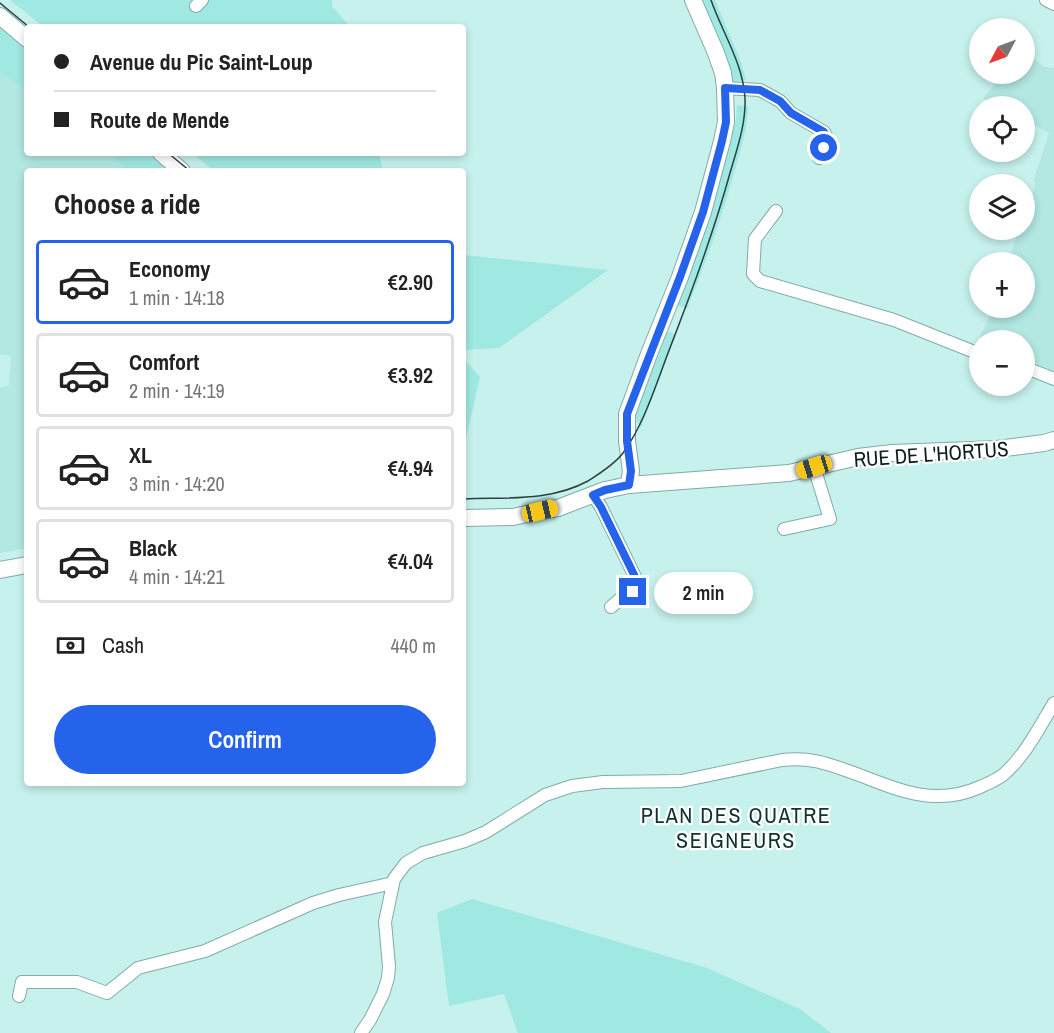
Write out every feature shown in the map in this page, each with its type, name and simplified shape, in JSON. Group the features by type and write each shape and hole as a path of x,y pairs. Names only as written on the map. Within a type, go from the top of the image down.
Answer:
{"main road":[{"path":"629,485 631,471 627,441 627,414 703,212 726,122 723,73 693,0"},
{"path":"0,16 24,36"},
{"path":"164,156 178,168"},
{"name":"RUE DE L'HORTUS","path":"466,518 513,517 558,507 605,490 629,485 789,473 858,457 892,453 997,450 1054,440"},
{"path":"0,570 24,566"}],"street":[{"path":"1046,0 1054,4"},
{"path":"725,88 760,90 780,101 791,113 824,132 827,138 819,158"},
{"path":"776,212 755,239 753,274 760,281 894,320 969,350"},
{"path":"1035,371 1054,379"},
{"path":"784,529 830,519 814,467"},
{"path":"593,495 639,585 638,589 620,599 611,608"},
{"path":"361,1033 383,994 388,978 385,922 393,883 401,867 423,853 465,841 545,795 572,786 603,782 681,781 797,758 819,760 913,794 942,797 968,792 992,782 1005,773 1034,736 1054,703"},
{"path":"19,996 22,982 77,982 107,993 138,968 205,951 313,903 393,883"}],"shaded area":[{"path":"10,0 332,0 332,6 347,24 40,24"},
{"path":"703,0 715,0 741,62 746,80 734,82 728,61"},
{"path":"0,24 24,46 24,89 0,72"},
{"path":"1035,60 1045,67 1054,68 1054,372 1035,363 1035,330 983,330 989,318 1035,318 1035,252 1011,252 1016,240 1035,240 1035,176 1049,133 1035,125 1035,96 985,96 995,84 1035,84"},
{"path":"0,72 24,89 24,156 112,156 125,168 24,168 24,549 0,553 0,388 9,385 11,356 0,354"},
{"path":"737,105 748,106 743,140 718,225 687,309 677,305 702,239 736,120"},
{"path":"112,156 156,156 170,168 125,168"},
{"path":"196,156 380,156 382,168 210,168"},
{"path":"466,255 608,270 499,348 466,350"},
{"path":"668,331 676,335 641,427 634,417"},
{"path":"466,361 480,377 466,438"},
{"path":"472,899 707,968 800,1009 831,1033 518,1033 504,994 449,1006 437,913"}],"tram line":[{"path":"466,499 527,497 573,488 588,481 616,461 643,418 701,264 743,127 745,98 740,72 711,0"},
{"path":"0,3 25,24"},
{"path":"172,156 186,168"}],"district":[{"name":"PLAN DES QUATRE SEIGNEURS","path":"736,828"}],"route":[{"path":"633,592 638,589 639,585 593,495 629,485 631,471 627,441 627,414 703,212 726,122 725,88 760,90 780,101 791,113 824,132 827,138 824,148"}]}
